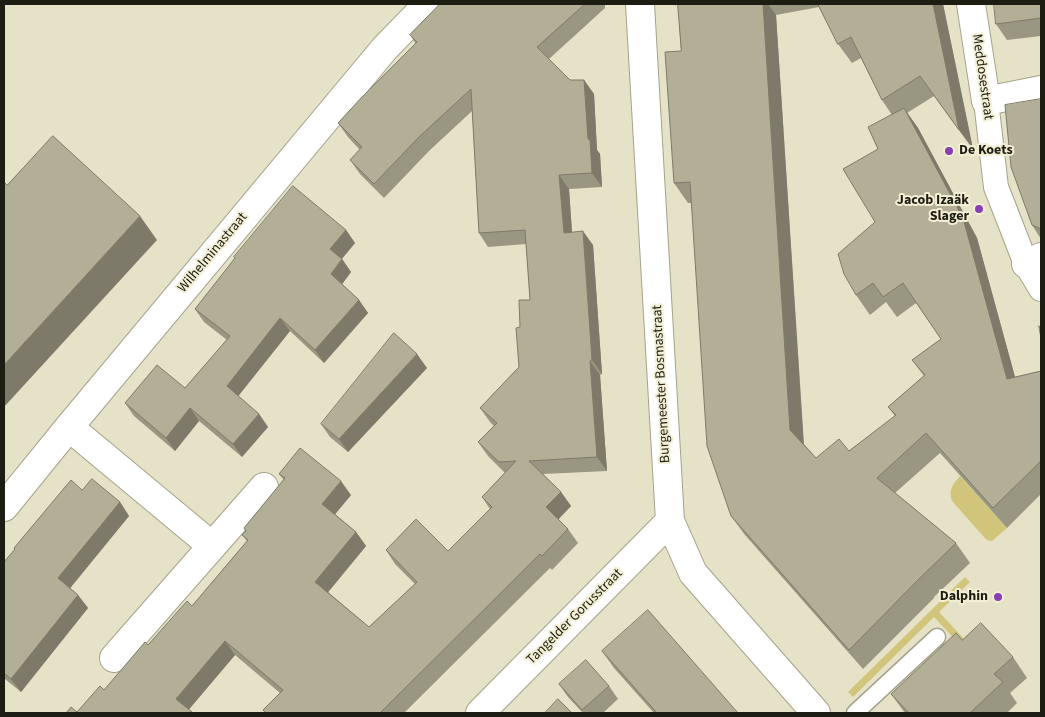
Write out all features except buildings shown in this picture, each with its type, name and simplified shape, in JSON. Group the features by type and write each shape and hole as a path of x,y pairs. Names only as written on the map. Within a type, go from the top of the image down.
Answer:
{"street":[{"name":"Wilhelminastraat","path":"4,507 385,48 428,4"},
{"name":"Burgemeester Bosmastraat","path":"640,4 670,521 693,573 816,713"},
{"name":"Meddosestraat","path":"971,4 986,101 996,187 1034,261 1041,289"},
{"path":"986,101 1041,90"},
{"path":"69,427 212,546"},
{"path":"114,658 264,487"},
{"name":"Tangelder Gorusstraat","path":"480,713 670,521"}],"lane":[{"path":"855,713 937,636"}],"shaded area":[{"path":"960,476 1007,528 992,541 987,540 983,536 952,501 952,487"},
{"path":"965,577 970,582 939,612 966,641 961,646 934,617 853,697 848,692"}],"place":[{"name":"De Koets","path":"949,151"},
{"name":"Jacob Izaäk Slager","path":"979,209"},
{"name":"Dalphin","path":"998,597"}]}
